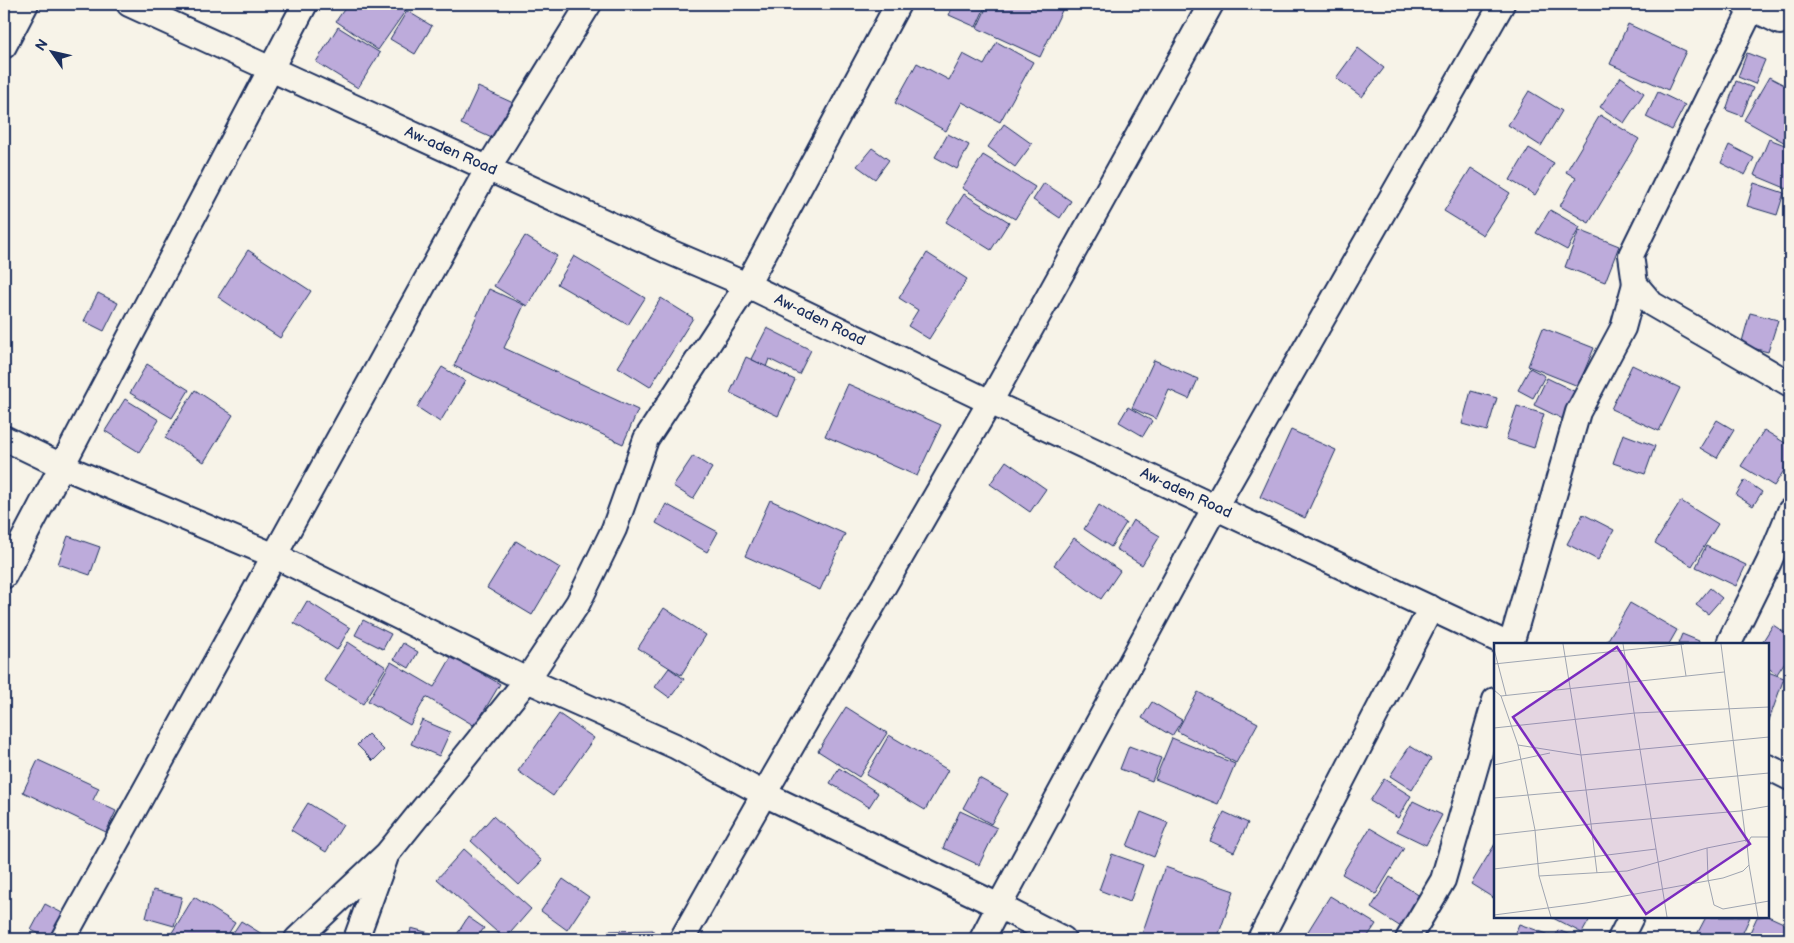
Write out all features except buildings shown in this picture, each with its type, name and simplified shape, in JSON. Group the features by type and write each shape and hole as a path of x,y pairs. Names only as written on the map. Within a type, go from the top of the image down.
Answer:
{"street":[{"path":"4,46 26,4"},
{"name":"Aw-aden Road","path":"128,4 662,248 747,284 990,402 1505,643"},
{"path":"4,576 269,69 305,4"},
{"path":"63,939 488,168 589,4"},
{"path":"298,939 387,854 527,680 578,603 614,529 646,439 747,284 898,4"},
{"path":"682,939 990,402 1211,4"},
{"path":"982,939 1215,507 1502,4"},
{"path":"1511,643 1578,412 1623,328 1635,284 1632,255 1752,5 1785,24"},
{"path":"1635,284 1652,304 1790,384"},
{"path":"4,438 62,466 275,556 527,680 675,746 764,794 1000,906 1063,939"},
{"path":"1730,643 1769,562 1790,511"},
{"path":"1260,939 1430,608"},
{"path":"1408,939 1443,880 1494,703"},
{"path":"1769,768 1790,778"},
{"path":"356,939 387,854"},
{"path":"1620,939 1630,918"}]}
